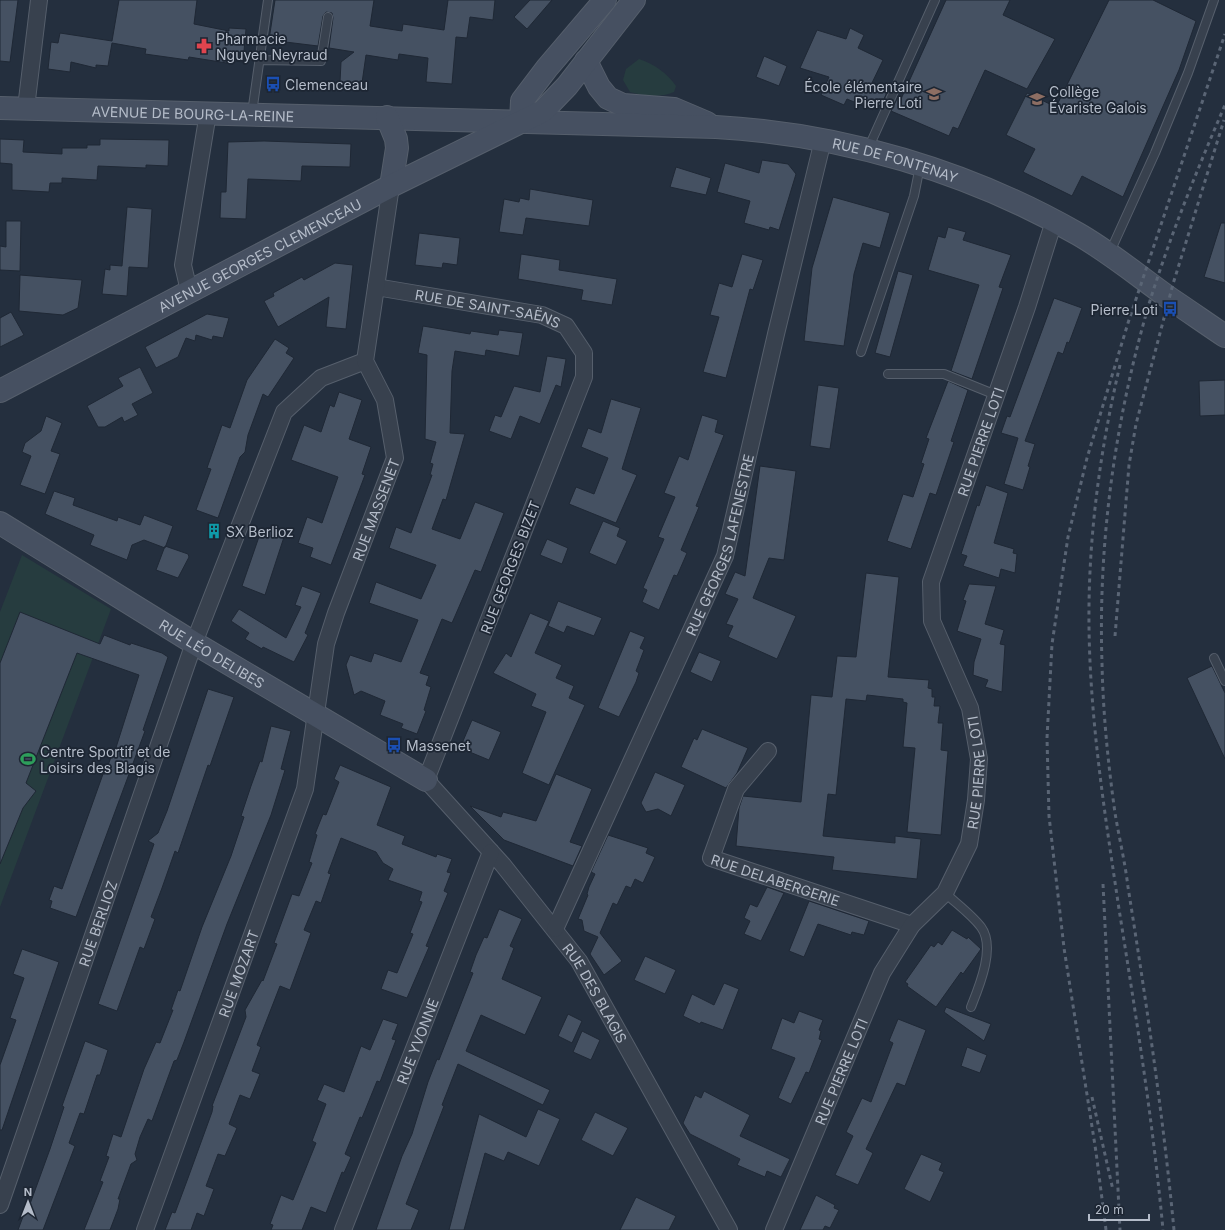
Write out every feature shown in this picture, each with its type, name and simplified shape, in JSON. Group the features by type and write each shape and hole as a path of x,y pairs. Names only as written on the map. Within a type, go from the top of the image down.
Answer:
{"street":[{"path":"26,108 39,0"},
{"path":"521,121 522,101 547,68 605,0"},
{"name":"AVENUE GEORGES CLEMENCEAU","path":"0,391 392,186 543,111 586,61 634,0"},
{"path":"586,61 599,87 608,98 623,105 674,109 716,127"},
{"name":"AVENUE DE BOURG-LA-REINE","path":"0,108 521,121"},
{"path":"190,291 183,265 208,113"},
{"path":"365,362 397,148 396,139 387,117"},
{"name":"RUE DE FONTENAY","path":"521,121 747,129 823,140 867,150 920,165 980,185 1054,221 1109,254 1225,336"},
{"name":"RUE GEORGES LAFENESTRE","path":"555,929 724,556 823,140"},
{"name":"RUE PIERRE LOTI","path":"774,1230 882,973 912,925 945,893 969,844 976,800 979,759 970,708 932,621 931,582 996,395 1054,221"},
{"name":"RUE DE SAINT-SAËNS","path":"376,287 542,315 566,326 584,353"},
{"name":"RUE GEORGES BIZET","path":"426,780 584,377 584,353"},
{"name":"RUE BERLIOZ","path":"0,1205 194,642 284,412 321,378 365,362"},
{"name":"RUE MASSENET","path":"316,714 326,644 336,613 395,458 385,400 365,362"},
{"name":"RUE LÉO DELIBES","path":"0,523 194,642 426,780"},
{"name":"RUE MOZART","path":"145,1230 305,789 316,714"},
{"name":"RUE DELABERGERIE","path":"768,751 736,789 711,858 912,925"},
{"name":"RUE DES BLAGIS","path":"426,780 491,852 579,960 729,1230"},
{"name":"RUE YVONNE","path":"343,1230 491,852"}],"lane":[{"path":"252,114 268,0"},
{"path":"867,150 935,0"},
{"path":"1109,254 1155,153 1188,73 1214,0"},
{"path":"259,60 321,61 328,17"},
{"path":"861,352 914,196 920,165"},
{"path":"888,374 944,374 996,395"},
{"path":"1214,658 1225,681"},
{"path":"945,893 982,928 985,936 985,972 971,1007"}],"green space":[{"path":"639,59 655,66 669,77 676,86 674,92 652,96 630,92 623,80 626,69"},
{"name":"Centre Sportif et de Loisirs des Blagis","path":"22,555 111,609 0,907 0,612"}],"building":[{"path":"0,0 18,0 10,62 0,61"},
{"path":"119,0 197,0 194,24 229,31 229,28 246,29 243,62 234,61 233,64 189,57 188,60 145,54 146,49 112,43 108,66 96,65 96,68 71,62 70,72 48,69 51,42 58,43 60,33 112,41"},
{"path":"275,0 374,0 370,26 402,31 403,24 444,30 448,0 495,0 493,20 470,17 467,38 456,37 452,84 426,82 428,58 399,54 398,60 366,55 362,83 340,82 341,62 354,52 329,48 333,18 332,13 326,12 323,16 318,46 269,40"},
{"path":"530,0 552,0 527,29 514,17"},
{"path":"946,0 1010,0 1003,15 1055,39 1027,89 985,70 958,129 953,127 949,136 891,111 898,97 901,99"},
{"path":"1109,0 1153,0 1196,21 1179,70 1123,197 1082,176 1072,196 1023,172 1035,149 1006,135 1027,93 1056,107"},
{"path":"850,28 864,35 858,48 883,60 871,85 887,92 881,106 876,104 873,110 847,99 844,105 821,95 829,77 800,68 817,30 846,39"},
{"path":"764,56 787,66 779,86 756,77"},
{"path":"0,139 24,140 23,152 62,154 62,148 87,148 87,145 100,145 100,139 169,140 168,166 146,165 146,168 98,166 97,180 62,178 62,183 50,183 49,192 12,190 12,164 0,163"},
{"path":"264,141 351,144 350,167 302,166 301,181 248,179 246,219 220,218 221,192 226,192 228,142"},
{"path":"762,160 788,164 796,174 779,230 770,227 769,230 744,223 750,201 717,192 725,163 759,173"},
{"path":"676,167 711,178 706,195 670,187"},
{"path":"530,189 593,200 589,226 526,218 523,235 499,232 504,199 519,202 520,198 529,200"},
{"path":"833,197 890,213 880,248 863,243 854,274 844,346 804,341 812,268"},
{"path":"127,207 152,209 148,268 129,267 127,296 102,294 105,269 110,270 110,265 122,266"},
{"path":"6,221 21,221 20,271 0,270 0,246 6,247"},
{"path":"1221,223 1225,223 1225,283 1204,277"},
{"path":"948,227 966,232 963,240 1011,255 999,287 1003,288 972,379 951,371 979,285 928,270 938,236 945,238"},
{"path":"419,233 460,238 457,265 443,263 442,268 415,265"},
{"path":"521,254 560,260 559,270 617,279 612,305 581,300 583,290 518,279"},
{"path":"742,254 763,260 753,290 750,289 726,378 703,372 719,317 710,315 719,283 732,287"},
{"path":"335,263 353,265 346,329 326,327 329,297 278,327 264,301 274,296 273,293 302,277 304,280"},
{"path":"898,271 913,275 890,357 875,353"},
{"path":"20,275 82,280 78,308 63,315 19,311"},
{"path":"1054,298 1082,308 1069,343 1067,342 1063,354 1058,352 1025,441 1035,444 1028,466 1030,467 1023,490 1004,484 1018,438 1001,433 1007,416 1010,417"},
{"path":"11,312 24,335 0,347 0,318"},
{"path":"207,314 229,318 223,338 213,336 212,340 196,335 195,341 186,338 178,357 156,368 145,347"},
{"path":"423,326 470,334 471,331 498,335 499,330 523,333 519,356 486,350 485,356 455,351 452,371 450,433 465,434 446,500 443,499 432,529 460,539 475,502 504,513 481,572 475,570 452,623 442,619 420,673 429,676 426,685 431,687 424,710 426,711 417,734 401,728 403,724 380,715 385,701 361,691 354,695 346,665 350,655 371,662 374,653 401,662 418,620 369,603 376,582 421,599 436,565 389,548 396,527 411,533 432,475 430,475 433,464 430,463 436,442 425,439 427,355 418,353"},
{"path":"275,339 289,348 286,353 294,358 268,397 263,394 248,435 245,452 240,457 218,518 196,510 211,469 207,468 222,425 230,428 247,380"},
{"path":"547,356 566,359 561,387 556,385 540,424 520,416 511,439 489,431 495,415 501,417 514,386 540,392"},
{"path":"140,367 153,393 132,404 138,415 124,422 122,417 105,427 98,427 87,406 123,386 118,378"},
{"path":"1225,380 1225,415 1200,416 1199,381"},
{"path":"948,381 968,390 951,441 954,442 936,495 930,493 911,549 887,541 903,494 913,497 924,464 921,463 929,439 926,438"},
{"path":"818,385 839,388 830,449 810,446"},
{"path":"339,392 362,400 349,439 371,447 362,474 365,475 331,565 310,557 313,548 298,543 307,517 322,523 338,477 291,460 304,425 321,432 330,405 334,407"},
{"path":"611,399 641,408 622,469 637,475 616,523 569,504 576,487 594,494 608,458 581,447 588,428 601,433"},
{"path":"702,415 718,420 715,432 724,435 696,506 699,507 681,550 687,553 677,576 674,575 659,610 642,602 647,590 643,588 664,539 658,537 675,497 664,493 679,456 688,460"},
{"path":"46,416 62,423 51,451 60,454 45,494 20,485 31,456 22,452 25,443 41,431"},
{"path":"760,466 796,471 784,560 769,558 753,598 796,616 777,659 728,637 733,626 726,624 738,599 725,594 735,572 745,576"},
{"path":"986,485 1008,493 994,543 1014,549 1013,553 1017,554 1015,573 1001,569 999,578 963,566 967,556 961,554 977,505 979,506"},
{"path":"54,491 75,498 73,505 117,521 118,517 140,525 144,515 173,526 165,548 144,540 132,545 127,560 90,545 94,535 45,514"},
{"path":"603,521 620,528 617,536 627,541 616,565 589,553"},
{"path":"262,528 284,537 265,595 242,586"},
{"path":"547,539 568,548 562,564 540,555"},
{"path":"165,546 188,554 189,557 178,578 156,570"},
{"path":"866,573 899,577 888,677 929,680 928,688 932,689 932,697 935,697 934,706 940,706 938,723 943,723 941,750 948,751 941,835 907,832 915,748 903,747 907,703 903,702 903,699 867,695 866,701 846,699 836,795 828,794 823,836 895,843 895,836 921,839 917,879 832,870 834,857 736,846 739,808 743,796 801,802 811,695 832,697 837,656 856,657"},
{"path":"969,584 996,586 985,624 1004,630 1000,644 1005,645 1002,692 985,687 988,680 973,675 974,662 981,639 957,631 966,601 963,600"},
{"path":"302,586 321,593 305,633 308,635 294,662 263,647 262,649 245,639 249,633 231,621 239,609 286,638 301,607 295,605"},
{"path":"558,601 602,618 594,636 567,626 564,633 548,626"},
{"path":"20,612 100,644 104,635 130,645 131,643 162,653 168,657 143,730 145,731 76,917 50,908 52,901 49,900 54,886 62,889 103,774 105,774 111,757 113,757 139,675 77,653 26,783 36,791 23,808 0,864 0,663"},
{"path":"530,613 549,621 535,653 562,665 556,678 574,686 569,698 585,705 549,785 522,773 546,712 531,706 536,694 493,673 506,653 511,657"},
{"path":"630,631 645,637 640,648 644,650 636,671 639,673 636,682 619,717 598,708"},
{"path":"699,652 721,661 712,682 690,672"},
{"path":"1212,666 1225,693 1225,759 1187,678"},
{"path":"208,689 234,697 210,766 208,765 178,853 175,851 151,917 155,919 144,949 140,947 117,1011 98,1004 154,844 148,841 158,833 167,811"},
{"path":"472,720 501,732 489,760 460,748"},
{"path":"271,726 291,731 281,769 285,770 271,815 227,924 177,1060 174,1061 152,1121 148,1119 140,1137 135,1154 137,1160 131,1164 118,1199 120,1199 118,1209 110,1230 84,1230 103,1182 100,1181 109,1157 106,1156 113,1134 121,1137 144,1069 156,1042 160,1043 173,1010 171,1010 178,990 180,991 202,927 231,856 244,817 241,816 260,761 262,762"},
{"path":"702,729 748,748 737,773 726,788 681,767 694,738 697,740"},
{"path":"340,765 391,787 377,825 405,836 402,844 436,857 437,854 452,859 447,872 451,873 444,891 448,893 426,946 429,947 407,998 381,989 388,970 397,973 413,934 410,933 422,902 419,901 422,892 388,880 393,869 383,863 376,852 341,838 328,873 331,874 321,903 316,901 304,930 311,933 290,990 280,986 257,1045 261,1047 252,1071 260,1074 250,1099 240,1095 229,1124 237,1128 225,1156 218,1154 206,1186 214,1189 204,1216 197,1213 191,1230 165,1230 172,1212 175,1213 212,1112 212,1106 246,1017 245,1010 262,980 263,981 277,944 274,943 292,894 299,896 312,863 309,862 317,835 315,834 323,814 326,815 339,782 334,779"},
{"path":"655,772 685,785 671,816 658,809 646,812 641,803"},
{"path":"556,774 592,789 570,842 582,846 573,866 504,840 470,806 501,817 503,812 536,821"},
{"path":"608,835 648,848 646,853 655,857 643,883 635,879 631,888 626,886 617,905 613,903 600,933 622,961 604,975 590,954 598,937 584,931 582,920 578,919 595,874 591,872"},
{"path":"767,887 784,893 761,941 744,934 750,921 744,918 750,904 757,907"},
{"path":"809,901 869,921 864,935 852,932 851,935 818,924 804,957 789,951"},
{"path":"499,909 522,919 510,946 514,948 502,979 542,997 525,1035 481,1015 466,1051 550,1090 543,1105 458,1064 442,1105 444,1106 406,1204 419,1210 411,1230 376,1230 402,1156 412,1134 428,1082 437,1059 439,1060 473,973 470,972 476,955 484,937 487,938"},
{"path":"952,930 967,939 968,937 981,949 963,974 961,972 936,1007 907,986 908,984 905,982 931,945 934,947 938,942 942,945"},
{"path":"22,949 59,962 2,1130 0,1130 0,1065 16,1020 10,1018 24,978 13,974"},
{"path":"645,956 676,970 665,994 634,980"},
{"path":"724,983 739,989 723,1030 701,1022 700,1024 683,1016 692,994 714,1005"},
{"path":"946,1007 991,1024 984,1041 944,1012"},
{"path":"799,1011 823,1020 819,1030 821,1031 819,1039 822,1040 809,1073 806,1072 791,1104 778,1098 795,1058 771,1049 782,1018 794,1023"},
{"path":"568,1014 582,1021 572,1043 558,1036"},
{"path":"383,1019 398,1024 392,1039 396,1040 380,1082 377,1081 345,1154 351,1157 344,1173 342,1172 326,1213 311,1207 302,1230 271,1230 273,1225 270,1224 281,1195 293,1200 316,1143 312,1141 326,1104 317,1100 324,1084 344,1092 361,1046 370,1050"},
{"path":"898,1019 926,1030 905,1086 897,1083 866,1149 873,1153 858,1185 835,1175 853,1136 846,1132 862,1098 871,1102 893,1043 889,1041"},
{"path":"582,1031 600,1040 591,1060 573,1052"},
{"path":"85,1041 108,1050 100,1075 97,1075 84,1114 80,1113 69,1143 75,1146 43,1230 18,1230 28,1203 30,1204 50,1149 64,1107 62,1106"},
{"path":"967,1047 987,1055 980,1073 961,1066"},
{"path":"704,1091 750,1115 740,1136 790,1159 781,1177 767,1171 765,1177 737,1165 740,1159 690,1134 683,1123 695,1095 701,1098"},
{"path":"538,1109 560,1119 539,1166 508,1152 504,1161 485,1153 464,1230 449,1230 479,1114 526,1137"},
{"path":"595,1112 628,1128 613,1156 581,1140"},
{"path":"921,1154 942,1163 939,1170 944,1172 930,1202 904,1189"},
{"path":"816,1195 835,1205 834,1208 839,1210 830,1228 825,1226 823,1230 800,1230"},
{"path":"636,1197 676,1216 669,1230 620,1230"}],"railway":[{"path":"1106,1230 1096,1152 1064,948 1049,816 1047,738 1052,644 1068,537 1087,458 1128,323 1225,34"},
{"path":"1174,1230 1154,1058 1127,878 1115,813 1108,757 1103,700 1101,618 1103,572 1111,482 1118,437 1137,348 1149,304 1175,228 1225,105"},
{"path":"1115,636 1129,465 1136,424 1173,284 1224,120"},
{"path":"1120,365 1101,462 1093,527 1089,593 1090,662 1099,768 1144,1069 1163,1230"},
{"path":"1103,884 1120,1230"},
{"path":"1092,1097 1113,1190"}],"place":[{"name":"Pharmacie Nguyen Neyraud","path":"204,46"},
{"name":"Clemenceau","path":"273,84"},
{"name":"École élémentaire Pierre Loti","path":"934,94"},
{"name":"Collège Évariste Galois","path":"1037,99"},
{"name":"Pierre Loti","path":"1170,309"},
{"name":"SX Berlioz","path":"214,531"},
{"name":"Massenet","path":"394,745"},
{"name":"Centre Sportif et de Loisirs des Blagis","path":"28,759"}]}
